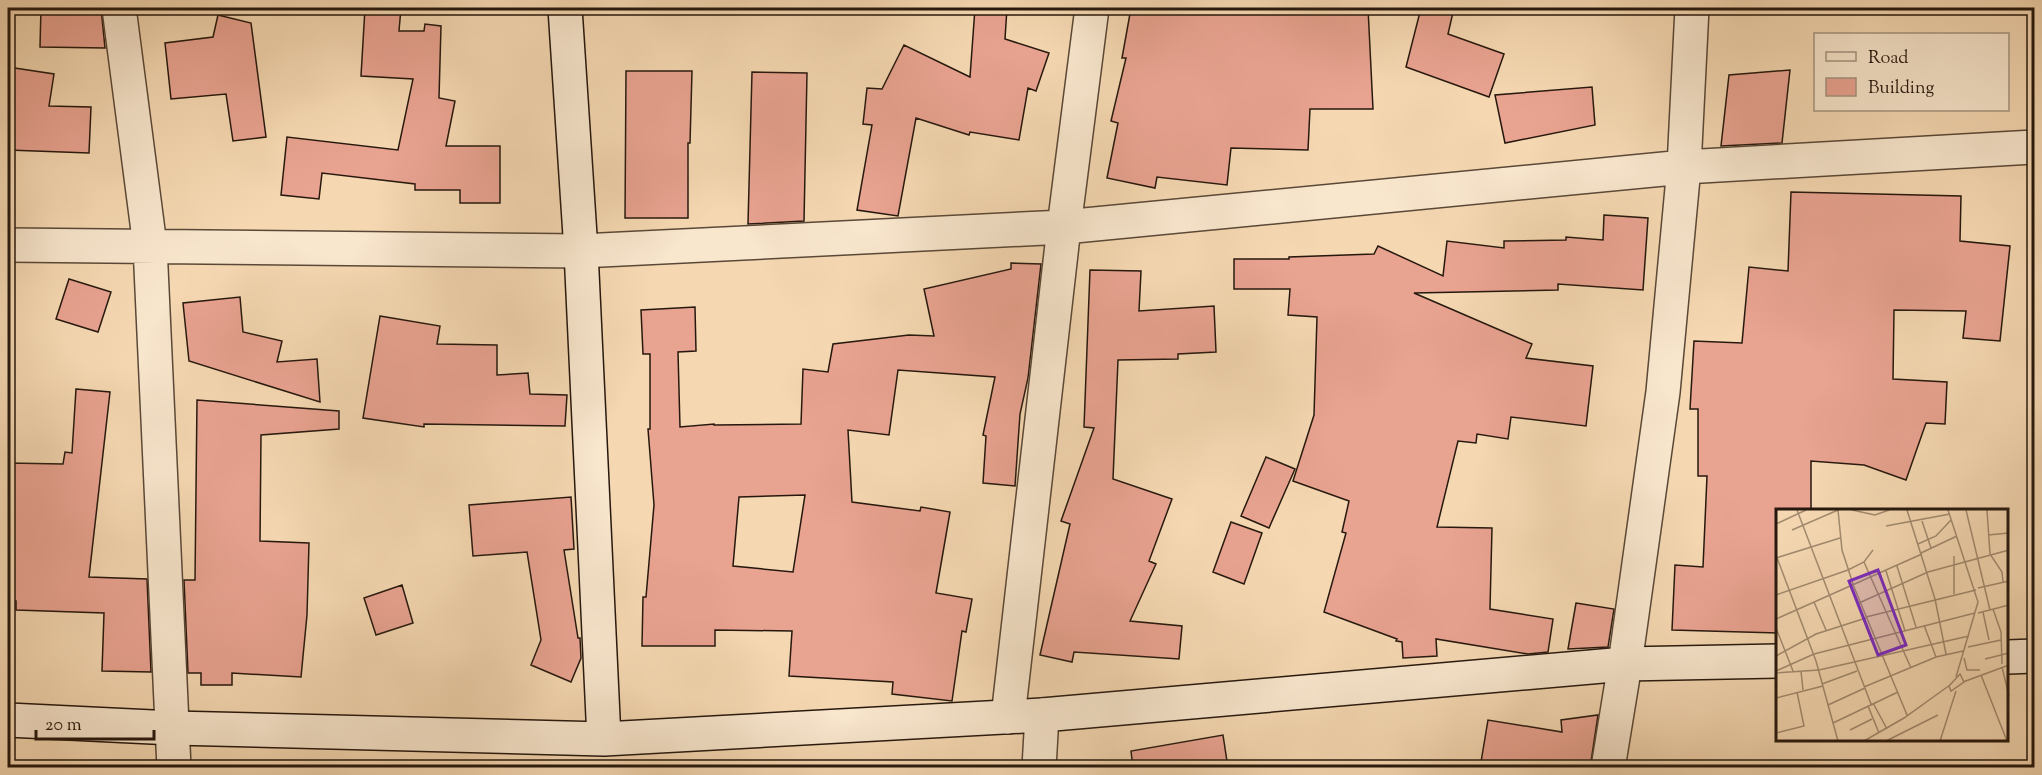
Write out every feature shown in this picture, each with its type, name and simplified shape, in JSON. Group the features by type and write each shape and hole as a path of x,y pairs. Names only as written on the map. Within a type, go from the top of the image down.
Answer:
{"street":[{"path":"119,8 150,246 174,768"},
{"path":"565,8 581,251 604,740"},
{"path":"1008,717 1064,227 1092,8"},
{"path":"1608,768 1663,392 1684,167 1692,8"},
{"path":"8,245 581,251 1064,227 1684,167 2034,147"},
{"path":"2009,657 2034,656"},
{"path":"8,720 173,728 604,740 1042,715 1625,664 1776,661"},
{"path":"1039,768 1042,715"}],"building":[{"path":"41,8 101,8 105,48 40,47"},
{"path":"365,8 401,8 399,31 424,31 425,24 441,26 439,98 455,101 446,146 500,146 500,203 460,203 460,190 415,190 415,184 322,173 319,199 281,195 287,137 398,150 413,79 361,76"},
{"path":"975,8 1007,8 1005,39 1049,53 1036,91 1028,88 1019,140 970,132 969,135 916,118 898,216 857,210 872,125 863,124 867,88 882,89 904,45 970,77"},
{"path":"1131,8 1368,8 1373,109 1310,109 1308,150 1231,148 1227,185 1157,177 1155,188 1107,178 1118,123 1111,121 1126,58 1122,58"},
{"path":"1421,8 1454,8 1448,34 1504,54 1489,97 1406,67"},
{"path":"218,15 251,23 266,137 233,141 226,94 171,99 165,43 213,37"},
{"path":"8,67 54,74 49,106 91,107 89,153 8,150"},
{"path":"1790,70 1782,143 1721,146 1729,75"},
{"path":"626,71 692,71 690,143 688,143 688,218 625,218"},
{"path":"752,72 807,73 804,221 748,224"},
{"path":"1592,87 1595,125 1505,143 1495,95"},
{"path":"1791,192 1961,196 1960,241 2010,246 2000,341 1963,338 1966,311 1894,310 1893,379 1947,382 1945,424 1926,423 1906,480 1864,465 1811,461 1811,509 1776,509 1776,633 1672,630 1675,565 1703,567 1707,476 1698,476 1698,409 1690,409 1694,341 1742,343 1749,267 1788,271"},
{"path":"1604,215 1648,218 1643,290 1558,284 1558,290 1414,293 1532,344 1526,358 1593,366 1586,426 1511,417 1508,439 1477,434 1476,443 1458,441 1437,527 1492,528 1490,609 1553,619 1548,652 1528,654 1436,639 1437,656 1403,658 1402,642 1396,641 1397,639 1324,612 1346,533 1342,532 1349,501 1293,481 1314,415 1317,317 1288,315 1290,289 1234,289 1234,259 1289,259 1289,257 1374,254 1378,246 1443,276 1447,241 1504,248 1504,241 1566,240 1566,237 1603,240"},
{"path":"1011,263 1041,264 1028,378 1020,414 1015,486 983,483 986,436 983,435 995,377 898,370 889,435 848,430 852,502 920,511 921,507 950,512 936,593 972,599 966,632 962,631 952,701 892,694 893,682 789,676 792,631 715,630 715,646 642,646 643,597 646,597 654,505 648,429 650,429 650,354 643,354 641,310 695,307 696,351 678,352 680,427 714,424 801,424 803,369 828,372 833,344 909,335 934,336 924,289 1011,269","holes":["805,495 793,572 733,566 739,497"]},
{"path":"1090,270 1141,271 1139,311 1214,306 1216,352 1178,354 1178,359 1118,360 1113,479 1172,499 1149,561 1156,564 1130,621 1182,626 1179,659 1074,652 1072,662 1040,655 1070,524 1061,521 1094,428 1084,427"},
{"path":"69,279 111,292 98,332 56,319"},
{"path":"240,297 243,332 282,341 277,362 317,359 320,402 189,361 183,303"},
{"path":"380,316 440,326 437,344 497,345 497,375 528,373 530,394 567,395 565,426 424,424 424,427 363,418"},
{"path":"76,389 110,392 89,577 147,579 151,672 102,671 104,613 16,610 16,601 8,601 8,463 63,464 65,452 72,453"},
{"path":"197,400 339,411 339,429 261,435 260,541 309,543 307,615 301,677 232,673 232,685 201,685 201,673 188,673 184,580 195,580"},
{"path":"1266,457 1295,469 1269,528 1241,516"},
{"path":"571,497 574,549 564,550 578,638 580,638 581,658 571,682 531,665 541,640 527,552 473,556 469,505"},
{"path":"1231,522 1262,533 1244,584 1213,572"},
{"path":"402,585 413,623 376,635 364,598"},
{"path":"1576,603 1614,609 1608,647 1568,649"},
{"path":"1598,715 1590,768 1480,768 1488,720 1562,732 1561,720"},
{"path":"1223,735 1228,768 1133,768 1131,751"}]}
